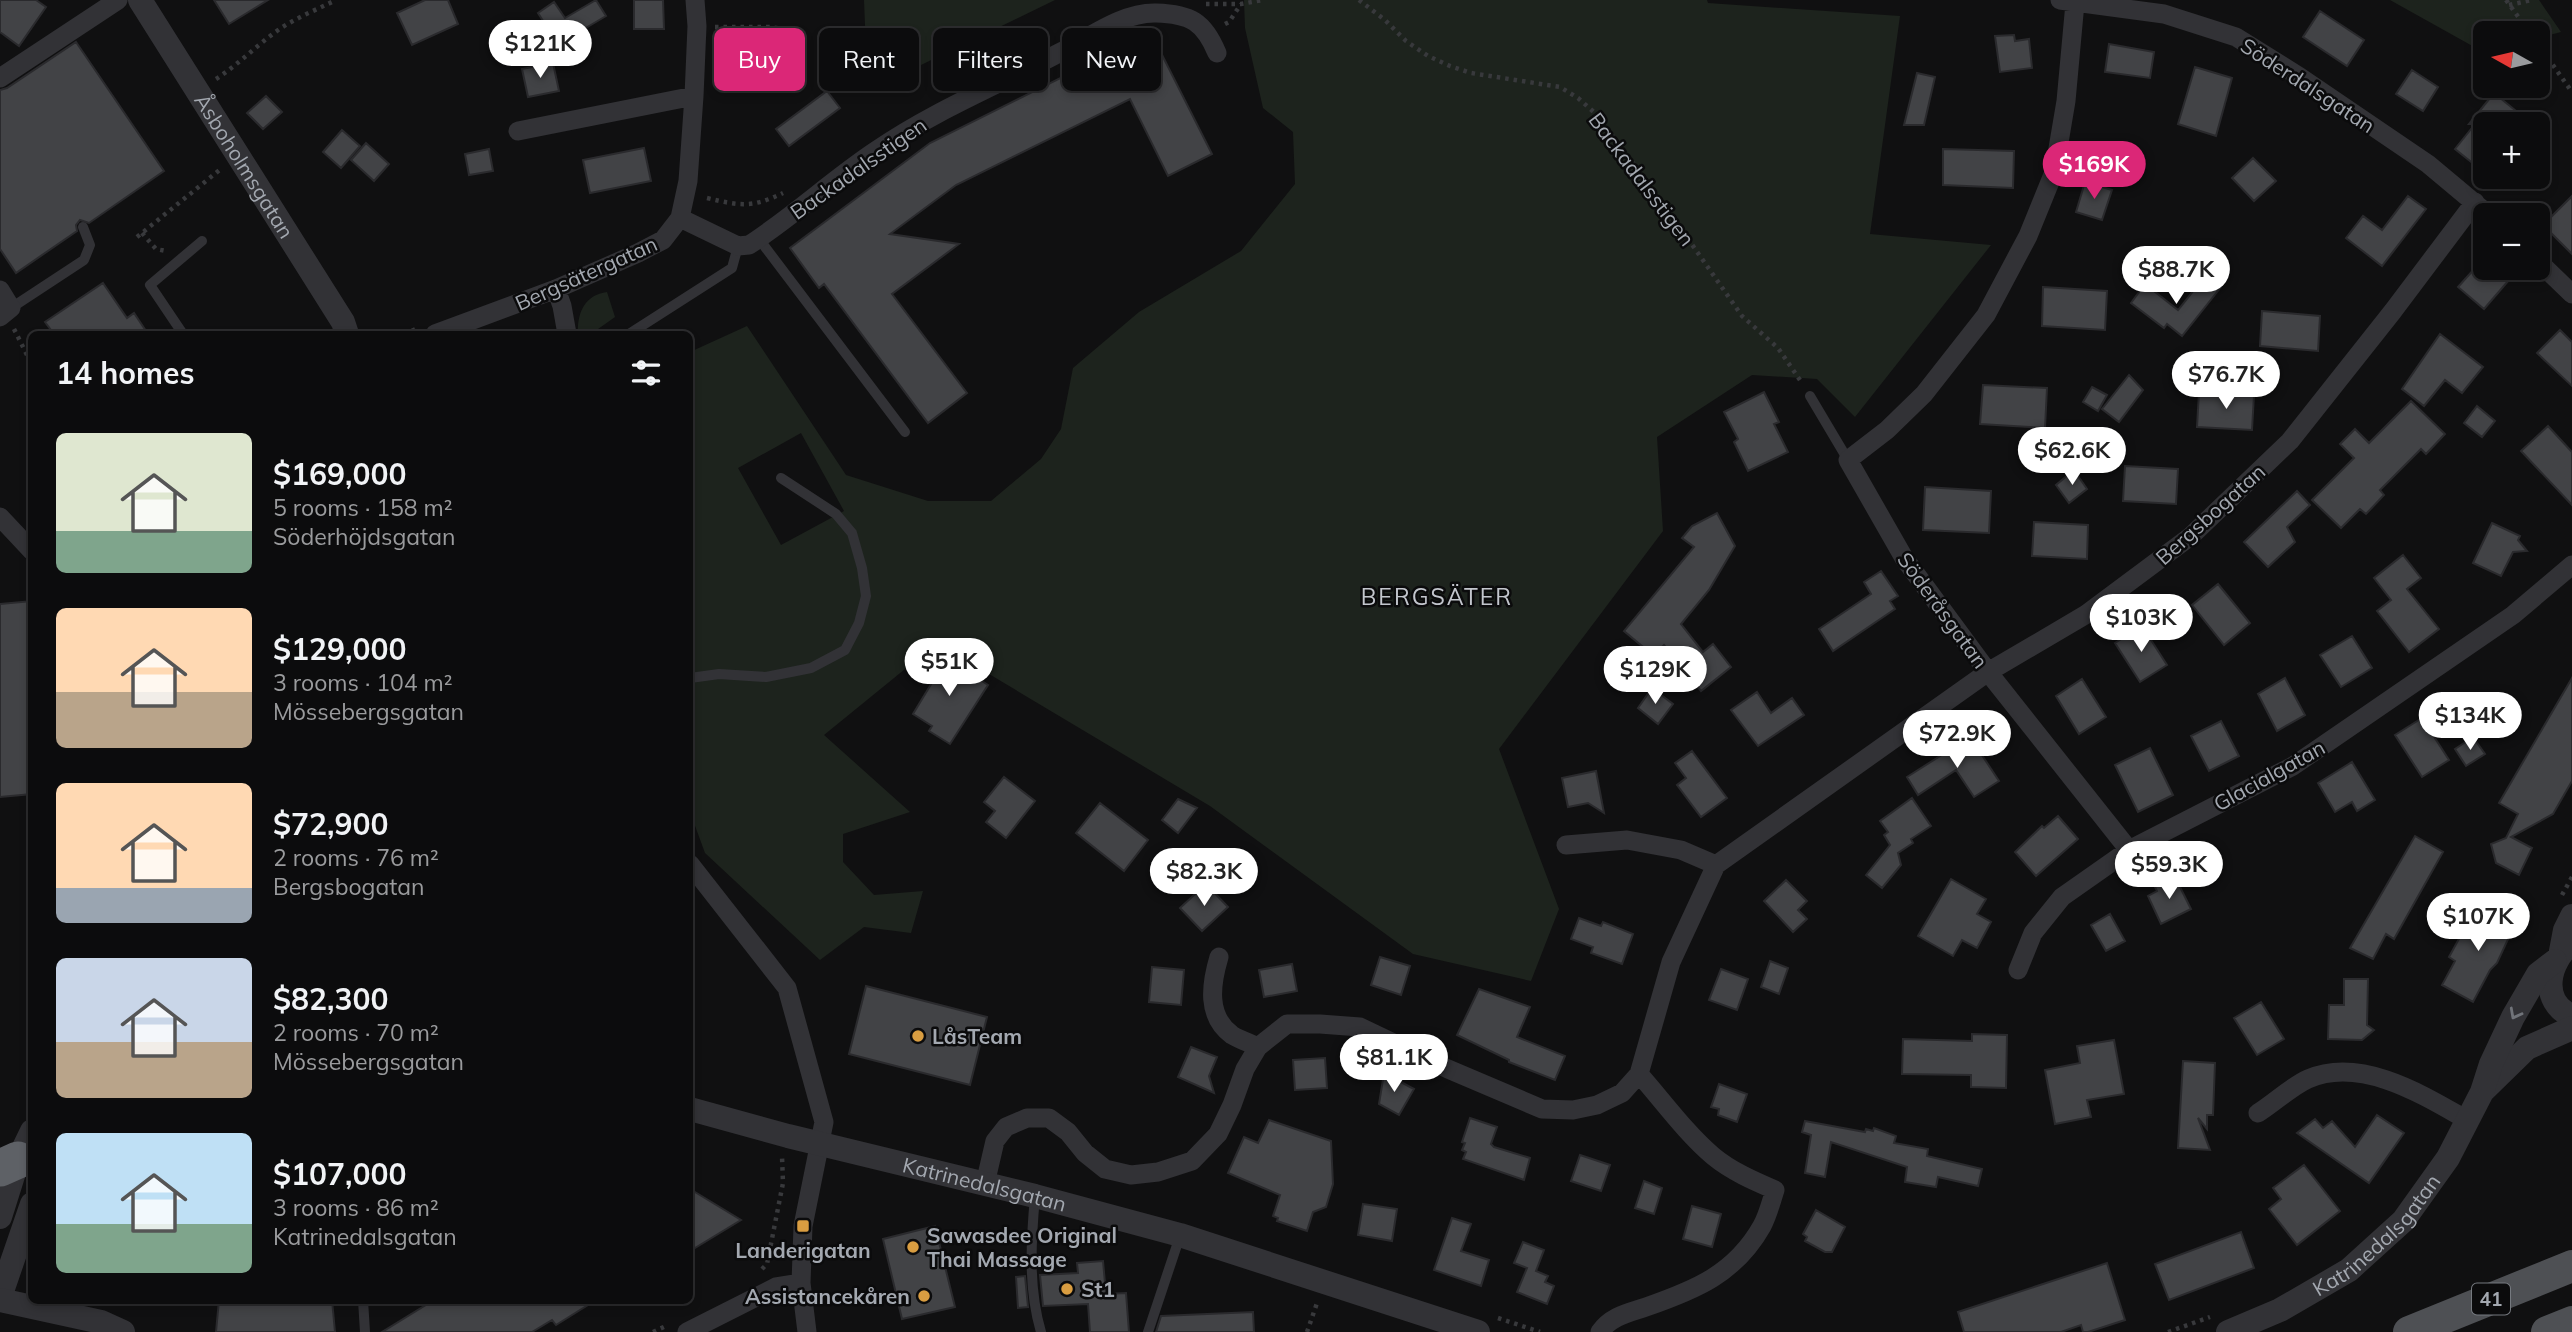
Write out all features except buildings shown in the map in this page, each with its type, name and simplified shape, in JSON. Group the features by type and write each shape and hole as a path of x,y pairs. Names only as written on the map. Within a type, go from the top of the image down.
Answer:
{"main road":[{"name":"41","path":"2409,1332 2572,1266"},
{"path":"2547,1332 2572,1322"}],"street":[{"path":"1,76 117,0"},
{"name":"Åsboholmsgatan","path":"140,0 343,322 354,331"},
{"path":"695,0 697,26 694,96 688,181 680,218 738,246"},
{"path":"1848,460 1887,430 1924,394 1986,315 2028,236 2054,172 2066,101 2067,1"},
{"name":"Söderdalsgatan","path":"2067,1 2164,14 2236,37 2428,164 2475,203"},
{"name":"Backadalsstigen","path":"738,246 750,245 759,239 875,151 911,128 1111,25 1137,15 1157,13 1191,19 1208,32"},
{"path":"1208,32 1217,53"},
{"path":"519,131 694,96"},
{"name":"Bergsätergatan","path":"429,331 556,289 663,240 680,218"},
{"name":"Bergsbogatan","path":"1639,1074 1671,962 1716,865 1988,672 2085,615 2191,536 2290,441 2393,312 2473,219"},
{"path":"2550,273 2572,294"},
{"path":"556,289 566,331"},
{"path":"0,290 8,318"},
{"name":"Söderåsgatan","path":"1848,460 1904,558 1988,672 2129,850"},
{"path":"0,517 28,547"},
{"name":"Glacialgatan","path":"2018,970 2033,933 2062,897 2129,850 2293,766 2513,615 2572,565"},
{"path":"1566,845 1627,839 1681,850 1716,865"},
{"path":"693,868 787,988 824,1122 803,1226 801,1283 807,1332"},
{"path":"2566,907 2563,952 2550,975 2551,989 2557,1003 2572,1016"},
{"name":"Katrinedalsgatan","path":"2223,1323 2280,1310 2349,1270 2403,1221 2448,1158 2482,1092 2491,1064 2513,1017 2538,974 2563,952"},
{"path":"1219,957 1213,976 1212,1001 1219,1021 1232,1034 1258,1047"},
{"path":"985,1184 995,1141 1006,1127 1027,1118 1049,1118 1068,1132 1085,1153 1105,1169 1131,1175 1158,1172 1192,1161 1218,1134 1245,1069 1258,1047 1287,1024 1360,1027 1448,1069 1542,1109 1573,1110 1597,1105 1622,1093 1639,1074 1714,1157 1745,1177 1775,1190 1763,1225 1742,1252 1715,1278 1675,1297 1612,1318 1600,1332"},
{"name":"Katrinedalsgatan","path":"2482,1092 2527,1048 2572,1028"},
{"path":"2258,1113 2308,1079 2334,1073 2360,1074 2388,1081 2468,1120"},
{"name":"Katrinedalsgatan","path":"693,1110 1180,1235 1478,1332"},
{"path":"0,1217 16,1153"},
{"path":"28,1216 0,1298 101,1322 123,1332"},
{"path":"681,1326 776,1287 801,1283"}],"lane":[{"path":"8,318 84,260 90,245 83,227"},
{"path":"759,239 905,432"},
{"path":"181,331 150,285 202,242"},
{"path":"634,331 732,268 738,246"},
{"path":"1810,396 1848,460"},
{"path":"693,678 719,674 766,677 811,668 845,650 859,623 866,596 862,568 852,533 836,514 781,478"},
{"path":"1035,1196 1031,1249 1036,1317 1041,1332"},
{"path":"1148,1332 1180,1235"},
{"path":"363,1304 365,1332"}],"path":[{"path":"215,80 284,26 335,0"},
{"path":"1197,3 1241,4 1263,0"},
{"name":"Backadalsstigen","path":"1359,0 1385,20 1405,41 1439,61 1471,73 1560,88 1587,106 1596,114 1665,206 1742,316 1778,348 1810,396"},
{"path":"2505,0 2521,21"},
{"path":"2510,5 2532,0"},
{"path":"1208,32 1229,22 1241,4"},
{"path":"697,26 776,28"},
{"path":"2550,61 2572,92"},
{"path":"183,257 156,250 140,235 221,168"},
{"path":"8,318 28,357"},
{"path":"2566,907 2572,877"},
{"path":"760,1271 767,1264 784,1171 781,1162 788,1136"},
{"path":"2168,1332 2223,1323"},
{"path":"653,1332 681,1326"}],"shaded area":[{"path":"864,0 1055,0 997,28 933,28 933,59 919,66 919,28 865,28"},
{"path":"1244,0 1707,0 1708,3 1900,16 1870,234 1991,245 1855,417 1817,379 1752,375 1657,437 1663,531 1499,749 1559,909 1531,981 1413,954 1210,806 937,643 824,735 910,812 843,834 843,862 874,895 923,891 911,933 864,927 820,960 705,853 693,820 693,351 747,326 846,475 928,501 991,501 1041,459 1061,429 1073,368 1139,312 1241,251 1295,184 1293,132 1263,108 1245,28","holes":["801,433 844,511 781,545 738,468"]},
{"path":"2390,0 2539,0 2561,32 2550,35 2550,21 2473,21 2473,46"},
{"path":"607,292 615,317 595,331 578,331 583,307 587,301"}],"place":[{"name":"LåsTeam","path":"918,1036"},
{"name":"Landerigatan","path":"803,1226"},
{"name":"Sawasdee Original Thai Massage","path":"913,1247"},
{"name":"St1","path":"1067,1289"},
{"name":"Assistancekåren","path":"924,1296"}],"district":[{"name":"BERGSÄTER","path":"1437,596"}]}
